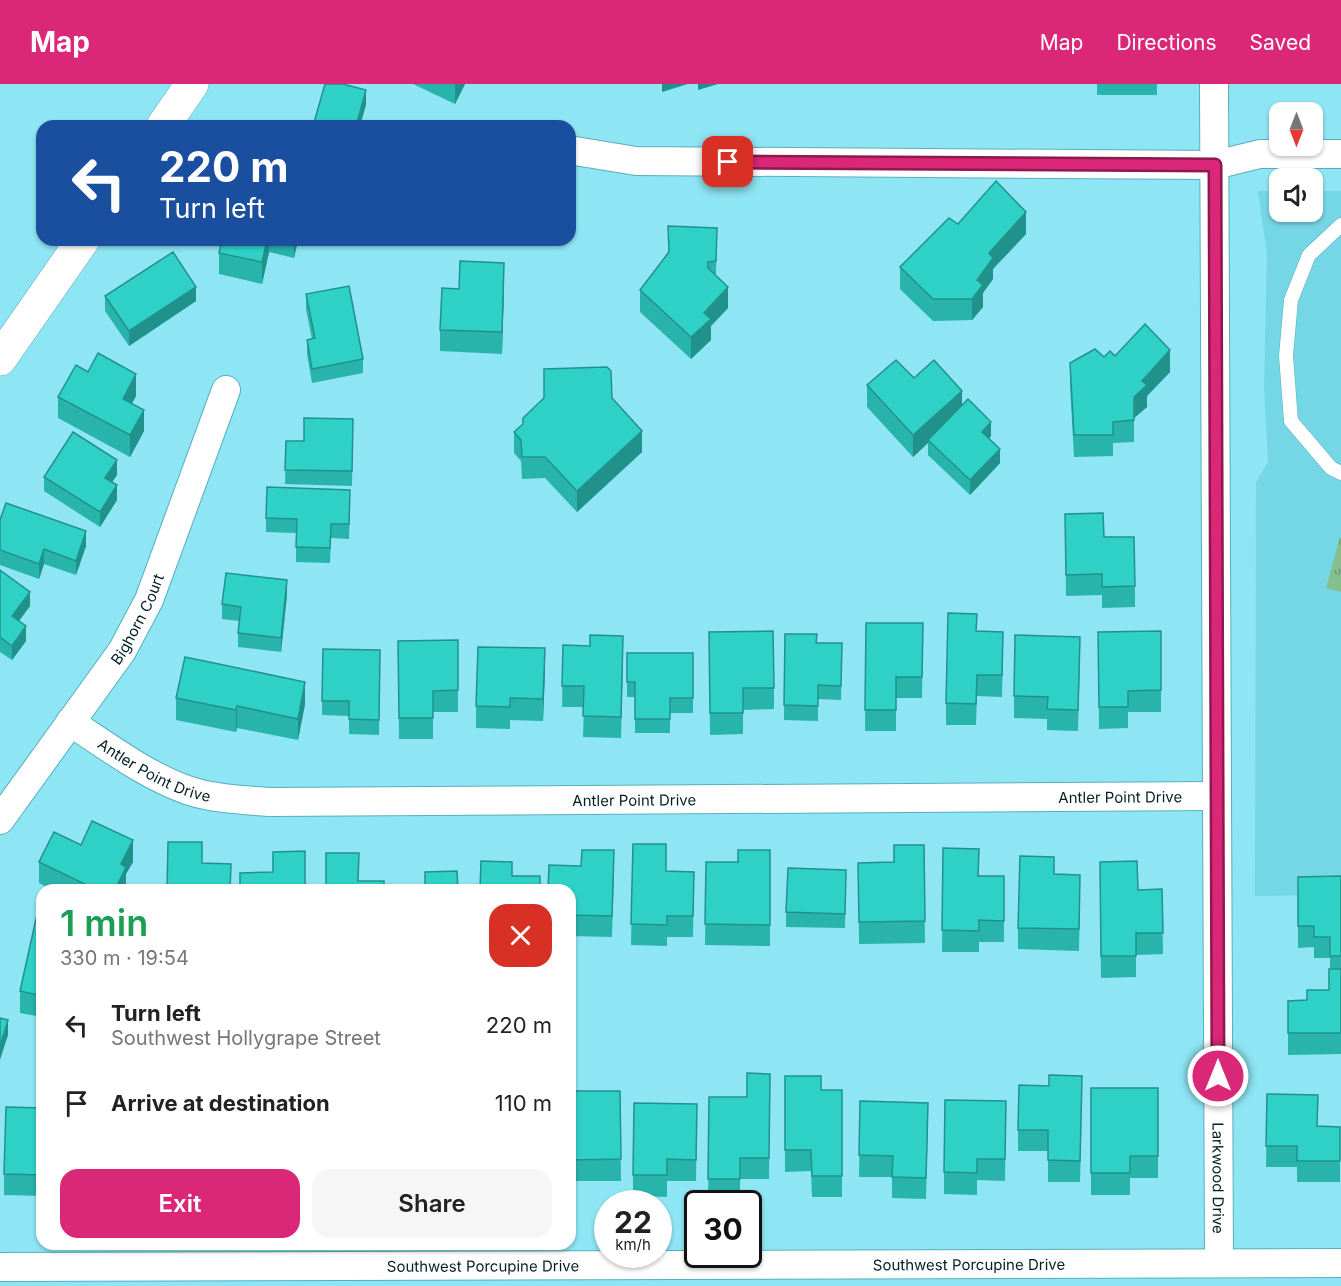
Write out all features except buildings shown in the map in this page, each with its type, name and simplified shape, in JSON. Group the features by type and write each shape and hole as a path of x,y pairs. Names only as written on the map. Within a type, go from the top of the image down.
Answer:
{"main road":[{"path":"167,120 192,84"},
{"path":"0,359 79,246"}],"street":[{"name":"Larkwood Drive","path":"1214,84 1219,1262"},
{"path":"576,151 636,161 1215,165 1260,154 1341,154"},
{"name":"Bighorn Court","path":"0,820 122,651 149,600 226,390"},
{"name":"Antler Point Drive","path":"70,722 135,765 188,790 228,799 270,802 1217,796"},
{"name":"Southwest Porcupine Drive","path":"0,1267 150,1271 637,1275 1219,1262 1341,1263"}],"lane":[{"path":"1341,225 1309,255 1291,300 1286,356 1291,421 1331,468 1341,473"}],"shaded area":[{"path":"1258,191 1269,191 1269,222 1323,222 1323,191 1341,191 1341,895 1255,896 1256,482 1268,462 1264,386 1267,254"}],"green space":[{"path":"1341,537 1341,592 1326,588"}],"route":[{"path":"728,162 1215,165 1218,1076"}]}
